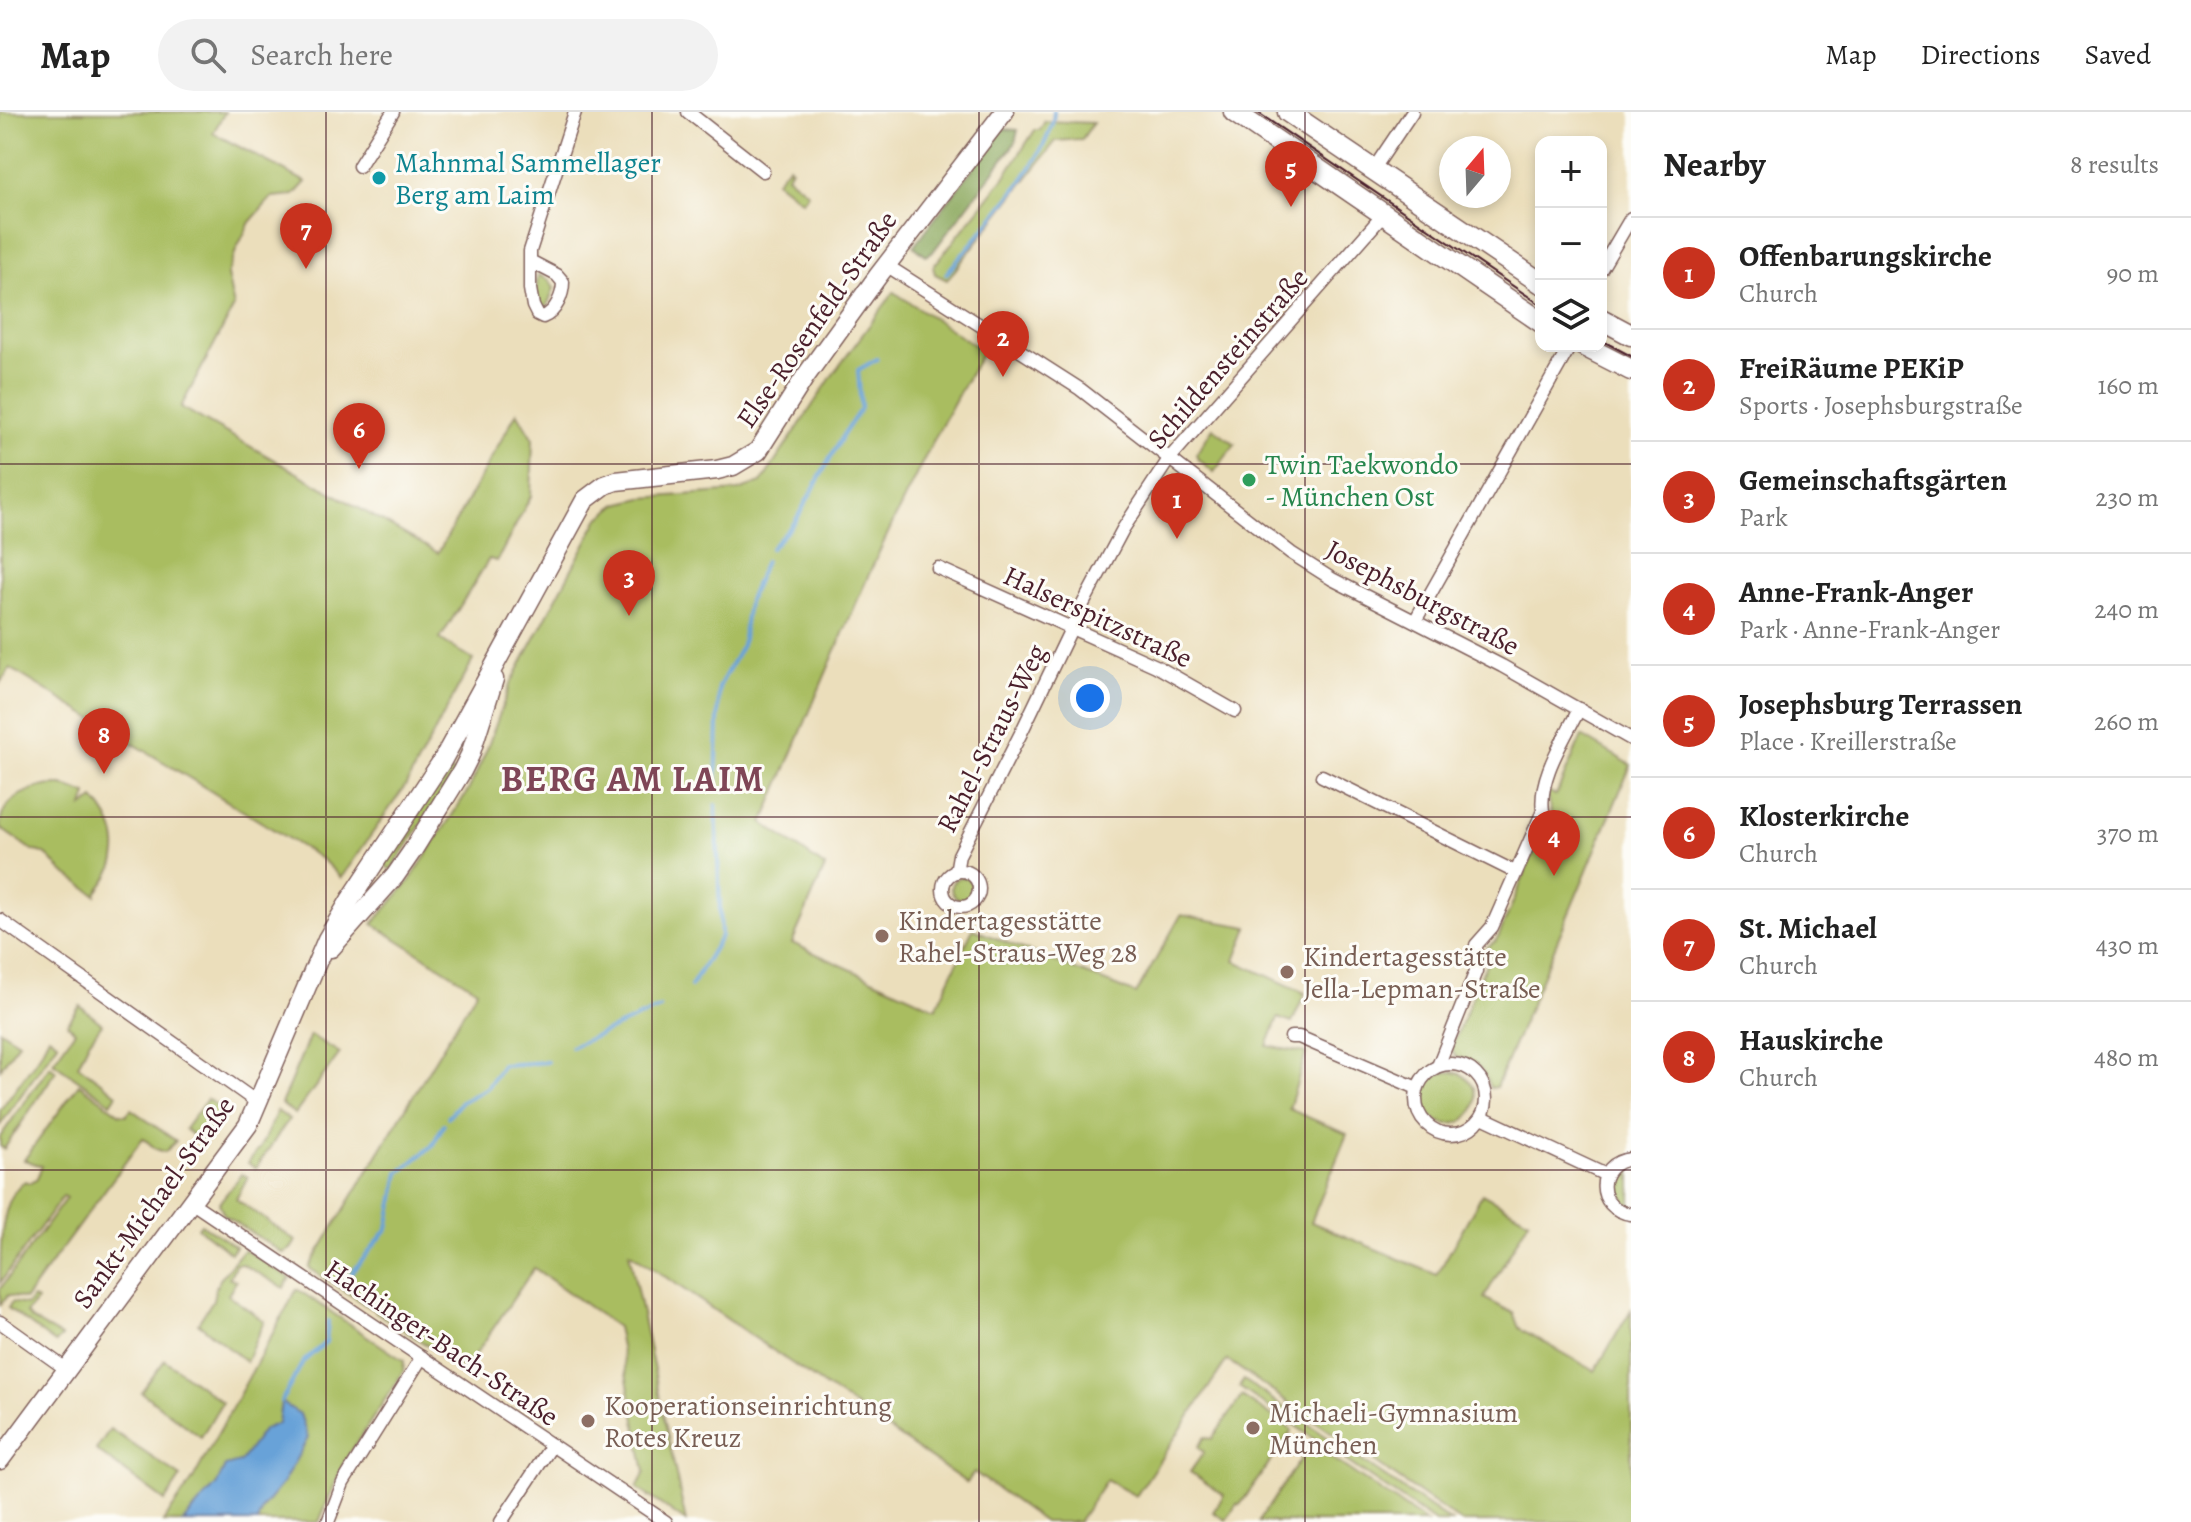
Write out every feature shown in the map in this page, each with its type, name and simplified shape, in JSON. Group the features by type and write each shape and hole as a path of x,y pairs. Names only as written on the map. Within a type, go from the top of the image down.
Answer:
{"main road":[{"path":"1234,112 1535,318"},
{"path":"1288,112 1537,280"},
{"path":"1607,322 1631,335"},
{"path":"1596,352 1631,370"}],"street":[{"path":"359,166 393,112"},
{"path":"530,261 530,251 575,112"},
{"path":"688,112 763,171"},
{"name":"Else-Rosenfeld-Straße","path":"585,500 616,481 717,470 733,466 758,451 805,377 886,265 1004,112"},
{"path":"1373,170 1412,112"},
{"name":"Schildensteinstraße","path":"1073,627 1123,529 1169,459 1384,214"},
{"path":"1607,259 1631,218"},
{"name":"Josephsburgstraße","path":"886,265 1080,389 1291,553 1332,579 1631,739"},
{"path":"1415,621 1567,352"},
{"name":"Sankt-Michael-Straße","path":"0,1460 248,1125 321,960 327,939 442,761 585,500"},
{"name":"Halserspitzstraße","path":"938,568 1156,666 1235,711"},
{"name":"Rahel-Straus-Weg","path":"956,872 957,859 1073,627"},
{"name":"Sankt-Michael-Straße","path":"321,960 395,876 462,771 470,755 502,650"},
{"path":"1438,1066 1476,971 1476,945 1492,927 1543,811 1541,796 1545,781 1579,709"},
{"path":"1322,776 1515,872"},
{"path":"0,920 258,1103"},
{"path":"1291,1037 1299,1037 1417,1088"},
{"path":"1450,1063 1462,1065 1473,1071 1486,1091 1482,1117 1465,1132 1454,1135 1435,1131 1420,1117 1417,1088 1428,1072 1438,1066 1450,1063"},
{"path":"1482,1117 1606,1175"},
{"path":"1631,1159 1618,1162 1606,1175 1604,1193 1621,1212 1631,1214"},
{"name":"Hachinger-Bach-Straße","path":"191,1202 666,1522"},
{"path":"0,1322 66,1369"},
{"path":"328,1522 343,1483 422,1357"},
{"path":"501,1522 552,1445"}],"green space":[{"path":"0,112 225,112 213,133 306,182 294,195 272,197 250,222 227,275 234,307 181,407 438,553 517,412 533,439 531,496 497,561 489,559 440,639 473,660 406,785 341,878 323,860 10,668 0,683"},
{"path":"1045,121 1093,123 1082,139 1056,141 947,280 935,274 933,267 1003,179 1035,130 1040,130"},
{"path":"1003,129 1018,130 1015,143 932,253 926,256 914,246"},
{"path":"788,166 791,169 787,176 808,193 802,201 776,181"},
{"path":"538,275 549,280 554,288 547,306 542,307 536,293"},
{"path":"894,292 983,351 892,524 763,823 825,867 792,943 936,1008 973,929 1136,994 1181,915 1248,927 1235,961 1305,993 1292,1023 1278,1018 1267,1046 1306,1053 1289,1109 1347,1134 1311,1222 1437,1275 1482,1194 1529,1220 1484,1298 1513,1313 1519,1328 1595,1371 1631,1310 1631,1522 1461,1522 1227,1360 1136,1496 1106,1480 1078,1522 1044,1522 974,1472 967,1483 629,1252 686,1522 637,1488 645,1472 617,1327 534,1268 465,1370 309,1268 477,990 373,924 409,882 469,789 510,685 598,520 617,504 642,498 738,491 761,483 834,373"},
{"path":"1213,428 1235,444 1214,472 1196,454"},
{"path":"1582,736 1631,765 1496,1087 1490,1088 1478,1067 1456,1057 1451,1048 1486,964 1487,947 1497,940 1551,812 1546,792 1556,795"},
{"path":"444,768 455,773 391,870 382,863"},
{"path":"62,785 87,794 83,807 94,799 107,816 115,835 113,865 96,895 63,872 47,856 33,851 0,828 6,808 21,794 41,787"},
{"path":"962,877 973,888 962,899 951,888"},
{"path":"80,1006 102,1024 78,1065 117,1094 111,1103 53,1062 75,1031 67,1024"},
{"path":"0,1030 19,1042 0,1069"},
{"path":"310,1035 340,1053 295,1114 281,1104"},
{"path":"49,1036 58,1043 0,1125 0,1110 39,1056"},
{"path":"50,1066 56,1071 4,1149 0,1146 0,1137"},
{"path":"1450,1072 1468,1080 1476,1098 1468,1116 1450,1124 1432,1116 1424,1098 1432,1080"},
{"path":"79,1084 120,1114 126,1115 131,1109 176,1141 165,1152 143,1138 25,1299 8,1295 0,1305 0,1289 66,1198 63,1196 0,1283 6,1211 17,1189 25,1181 30,1183 37,1178 42,1166 24,1160"},
{"path":"207,1099 226,1111 204,1144 185,1129"},
{"path":"277,1111 289,1119 256,1168 248,1163 262,1144"},
{"path":"1631,1167 1631,1208 1616,1199 1612,1185 1616,1174"},
{"path":"242,1174 248,1177 236,1199 296,1241 291,1249 283,1253 224,1215 219,1203"},
{"path":"201,1224 235,1246 231,1253 198,1228"},
{"path":"244,1249 290,1278 284,1288 242,1264 236,1264 229,1278 236,1281 228,1295 264,1321 246,1362 198,1323 213,1300 222,1276"},
{"path":"297,1289 404,1361 403,1372 344,1462 319,1522 163,1522 192,1481"},
{"path":"33,1298 37,1301 26,1313 62,1337 55,1343 8,1308 12,1302 27,1305"},
{"path":"165,1360 222,1402 201,1437 141,1392"},
{"path":"1244,1380 1451,1522 1435,1522 1239,1387"},
{"path":"1242,1396 1292,1430 1240,1505 1237,1504 1226,1520 1213,1512 1224,1495 1190,1472 1204,1452 1198,1447 1205,1437 1212,1439"},
{"path":"110,1429 181,1477 165,1501 96,1450"},
{"path":"1311,1444 1426,1522 1258,1522"}],"water":[{"path":"281,1402 300,1414 308,1438 283,1483 263,1507 257,1522 183,1522 217,1484 225,1466 240,1462 264,1429 278,1423"}],"waterway":[{"path":"946,274 1027,174 1050,130 1054,112"},
{"path":"771,548 795,522 861,408 858,370 877,359"},
{"path":"716,788 719,687 742,645 748,602 765,561"},
{"path":"691,986 721,936 716,805"},
{"path":"571,1047 660,1008"},
{"path":"448,1117 461,1102 487,1088 502,1065 547,1062"},
{"path":"344,1283 388,1228 399,1173 432,1146 444,1124"},
{"path":"281,1402 303,1362 326,1342 328,1321"}],"tram line":[{"path":"1257,112 1535,301"},
{"path":"1607,343 1631,356"}],"place":[{"name":"Mahnmal Sammellager Berg am Laim","path":"379,178"},
{"name":"Josephsburg Terrassen","path":"1291,207"},
{"name":"St. Michael","path":"306,269"},
{"name":"FreiRäume PEKiP","path":"1003,377"},
{"name":"Klosterkirche","path":"359,469"},
{"name":"Twin Taekwondo - München Ost","path":"1249,480"},
{"name":"Offenbarungskirche","path":"1177,539"},
{"name":"Gemeinschaftsgärten","path":"629,616"},
{"name":"Hauskirche","path":"104,774"},
{"name":"Anne-Frank-Anger","path":"1554,876"},
{"name":"Kindertagesstätte Rahel-Straus-Weg 28","path":"882,936"},
{"name":"Kindertagesstätte Jella-Lepman-Straße","path":"1287,972"},
{"name":"Kooperationseinrichtung Rotes Kreuz","path":"588,1421"},
{"name":"Michaeli-Gymnasium München","path":"1253,1428"}],"district":[{"name":"BERG AM LAIM","path":"633,778"}]}
